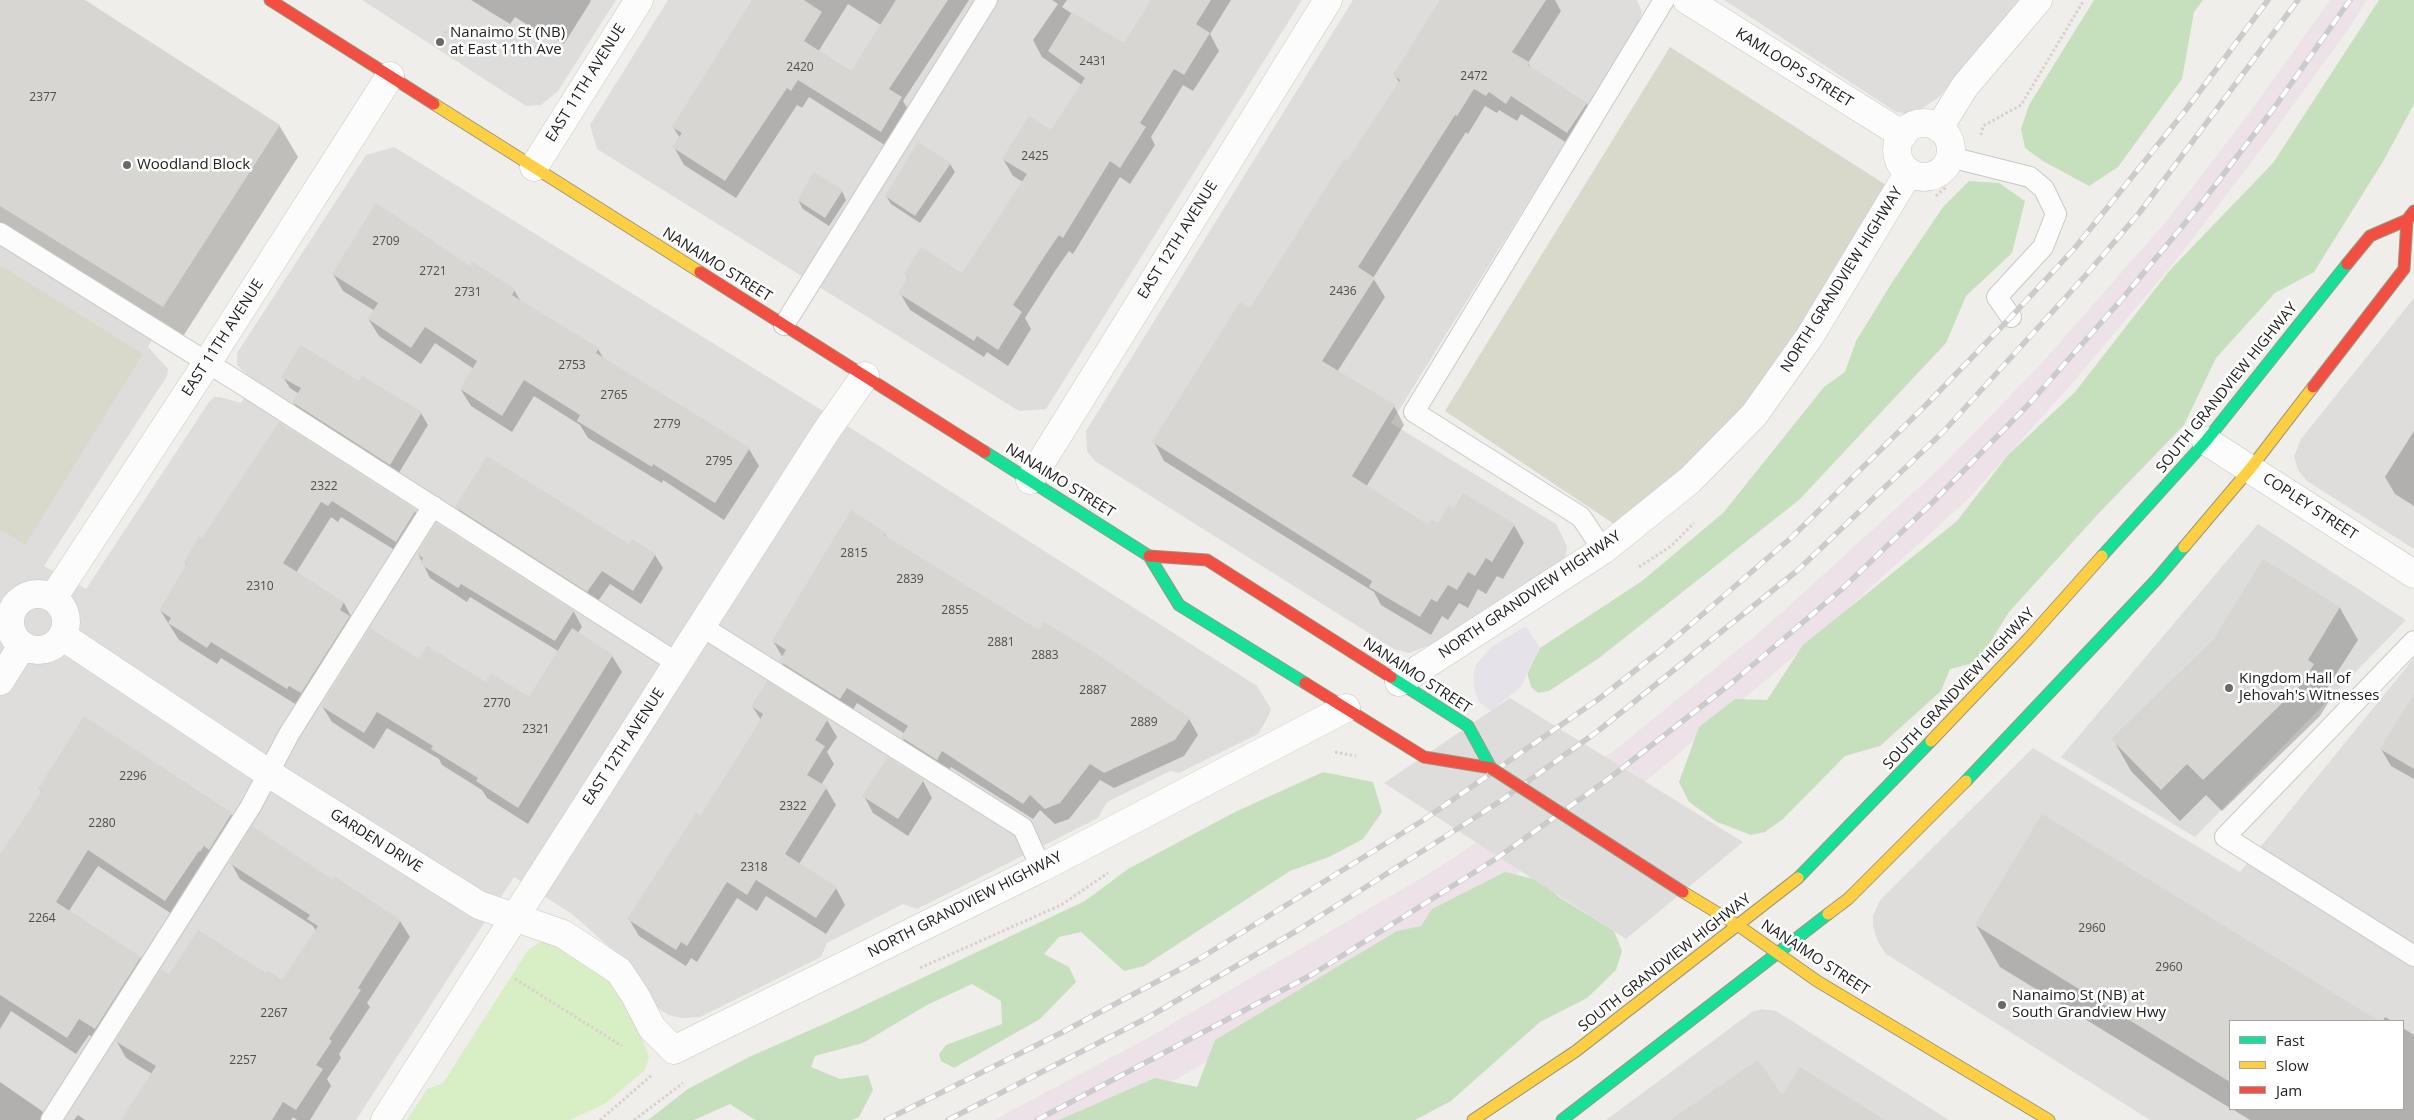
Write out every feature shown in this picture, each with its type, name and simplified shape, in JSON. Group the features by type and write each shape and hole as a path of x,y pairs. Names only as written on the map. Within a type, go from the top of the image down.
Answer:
{"main road":[{"name":"NANAIMO STREET","path":"270,0 1149,556 1179,605 1424,757 1491,768 1739,926 1817,980 2049,1120"},
{"name":"SOUTH GRANDVIEW HIGHWAY","path":"1473,1120 1576,1051 1677,971 1739,926 1807,871 2029,638 2206,441 2370,236 2411,215"},
{"name":"SOUTH GRANDVIEW HIGHWAY","path":"1562,1120 1848,899 2000,748 2156,580 2250,469 2404,269 2411,215"},
{"name":"NANAIMO STREET","path":"1149,556 1207,560 1468,726 1491,768"}],"street":[{"name":"EAST 11TH AVENUE","path":"534,167 639,0"},
{"name":"EAST 12TH AVENUE","path":"1030,480 1328,0"},
{"name":"KAMLOOPS STREET","path":"1686,0 1902,135"},
{"path":"1939,128 1966,86 2038,0"},
{"name":"EAST 11TH AVENUE","path":"53,598 207,363 390,76"},
{"path":"1921,123 1939,128 1949,140 1950,157 1947,164 1934,175 1925,176 1909,172 1899,157 1898,148 1902,135 1912,126 1921,123"},
{"name":"NORTH GRANDVIEW HIGHWAY","path":"1399,682 1603,550 1690,480 1754,415 1810,336 1909,172"},
{"name":"EAST 12TH AVENUE","path":"385,1120 825,433 865,376"},
{"name":"COPLEY STREET","path":"2206,441 2414,574"},
{"path":"45,595 53,598 64,611 65,629 62,636 56,644 48,648 31,650 22,646 11,632 7,601 29,596 45,595"},
{"name":"GARDEN DRIVE","path":"62,636 268,773 479,905 563,934 619,971 635,995 652,1028 674,1050"},
{"path":"0,681 22,646"},
{"name":"NORTH GRANDVIEW HIGHWAY","path":"674,1050 1041,868 1346,708"}],"lane":[{"path":"784,325 987,0"},
{"path":"1603,550 1581,517 1414,412 1664,0"},
{"path":"1950,157 2030,177 2044,189 2056,214 2043,247 1997,298 2011,317"},
{"path":"0,233 433,506 677,663"},
{"path":"51,1120 251,806 289,734 433,506"},
{"path":"701,626 1023,828 1041,868"},
{"path":"2414,641 2225,837 2414,956"}],"path":[{"path":"440,42 447,30"},
{"path":"508,975 629,1050"},
{"path":"600,1120 647,1080 674,1050"}],"shaded area":[{"path":"362,0 616,0 558,91 541,105 526,106"},
{"path":"668,0 1302,0 1046,409 1019,411 597,149 590,125"},
{"path":"1353,0 1637,0 1642,12 1636,28 1391,423 1556,524 1567,546 1566,555 1563,561 1430,645 1409,653 1394,649 1095,461 1087,451 1086,431"},
{"path":"1724,0 2020,0 1939,97 1914,114 1896,112"},
{"path":"2330,0 2367,0 2263,147 2173,264 2068,388 1968,499 1812,641 1652,776 1473,906 1375,967 1103,1120 994,1120 1148,1038 1435,870 1614,751 1767,626 1939,469 2040,365 2164,224 2247,116"},
{"path":"1670,47 1894,190 1768,394 1617,526 1445,411"},
{"path":"394,147 854,430 1257,686 1271,709 1267,719 1258,734 1179,773 1170,771 1107,802 1098,818 917,909 903,904 827,943 821,957 700,1017 682,1018 668,1015 654,1005 634,969 572,914 514,877 356,1120 0,1120 0,240 156,331 148,347 168,369 167,376 44,566 86,589 209,402 214,397 220,397 241,403 255,382 237,365 237,353 366,155"},
{"path":"0,265 143,354 25,545 0,529"},
{"path":"2414,298 2414,549 2307,481 2298,470 2294,456 2301,439"},
{"name":"Kingdom Hall of Jehovah's Witnesses","path":"2258,524 2406,620 2195,837 2061,757"},
{"path":"1526,626 1540,648 1521,687 1491,711 1479,702 1475,692 1473,676 1476,665 1491,647"},
{"path":"2414,658 2414,1120 2150,1120 1886,954 1878,942 1873,926 1873,916 1880,900 2033,748 2240,872"},
{"path":"1761,1009 1776,1011 1949,1120 1606,1120 1752,1012"}],"green space":[{"path":"2094,0 2203,0 2194,12 2182,79 2118,167 2089,186 2043,161 2025,148 2021,129 2029,105"},
{"path":"2379,0 2414,0 2414,104 2384,160 2314,272 2275,293 2216,358 2184,425 2099,513 2009,612 1978,662 1950,669 1941,691 1880,746 1845,756 1783,819 1765,832 1751,835 1717,822 1689,802 1679,782 1699,727 1735,699 1767,700 1803,645 1957,521 2008,455 2075,392 2170,270 2273,163"},
{"path":"1969,181 1999,183 2025,201 2012,253 1966,296 1946,343 1799,500 1599,658 1549,691 1538,693 1531,687 1527,672 1540,648 1642,581 1723,513 1824,387 1845,372 1856,341 1893,281 1943,207"},
{"path":"1323,772 1373,782 1382,812 1363,839 1329,857 1290,871 1144,966 1124,971 1081,932 1059,937 1044,954 1069,967 1076,982 1040,1019 954,1068 941,1061 939,1054 946,1045 1002,1024 1001,1001 972,984 927,1005 863,1043 815,1056 811,1067 840,1079 868,1075 873,1090 859,1117 852,1120 755,1120 730,1104 694,1120 648,1120 688,1089 749,1057 831,1021 1085,901 1128,869 1235,812"},
{"path":"1505,872 1542,881 1559,897 1614,931 1622,951 1616,970 1587,998 1540,1022 1451,1101 1415,1120 1059,1120 1155,1078 1197,1087 1215,1040 1397,931 1421,926 1432,909"},
{"path":"553,940 584,954 626,996 649,1057 645,1070 606,1103 570,1120 407,1120 427,1089 443,1083 528,950 540,942"}],"pier":[{"path":"1510,698 1743,842 1626,939 1384,783"}],"building":[{"name":"Woodland Block","path":"0,0 85,0 280,125 163,307 0,206"},
{"path":"752,0 804,0 822,12 804,41 851,71 896,0 948,0 889,89 902,97 881,132 798,80 791,91 787,88 725,181 672,147 682,133 672,127"},
{"path":"1151,0 1211,0 1196,24 1210,33 1184,75 1174,69 1140,123 1146,127 1120,168 1110,161 1063,238 1059,235 1046,254 1013,305 1022,312 998,350 977,336 974,341 898,293 908,277 904,274 921,247 962,273 1027,174 1002,159 1029,116 1051,130 1085,78 1048,51 1072,12 1124,43"},
{"path":"1440,0 1546,0 1512,52 1529,62 1528,65 1587,103 1567,133 1511,96 1506,104 1489,92 1486,96 1474,89 1457,116 1455,115 1358,267 1375,278 1322,361 1395,405 1352,476 1427,524 1431,519 1438,523 1449,505 1454,508 1463,493 1515,524 1492,562 1486,558 1475,576 1468,572 1457,590 1448,585 1437,602 1431,599 1420,617 1369,587 1372,581 1152,442 1240,302 1250,308 1344,159 1347,161 1400,80 1393,75"},
{"path":"918,142 951,163 915,216 885,196"},
{"path":"814,172 843,190 825,218 797,200"},
{"path":"376,203 470,266 473,262 515,289 512,295 599,348 596,353 750,448 715,503 653,464 652,467 577,421 580,415 524,380 502,416 460,389 477,361 425,327 411,348 368,319 378,303 332,274"},
{"path":"301,345 359,381 362,376 422,412 390,465 292,402 301,388 281,377"},
{"path":"279,422 416,510 396,542 332,501 328,506 321,502 283,563 344,602 340,610 350,616 301,693 289,686 287,689 211,642 207,648 168,623 171,618 159,610 187,564 184,562 199,536 202,538"},
{"path":"487,456 629,544 632,539 656,554 633,591 602,571 587,592 455,507"},
{"path":"851,510 885,532 884,535 1039,630 1044,622 1095,653 1190,718 1175,740 1104,773 1090,764 1060,803 1045,809 1030,795 1023,804 942,751 937,760 901,737 908,726 847,688 840,699 779,661 786,650 772,641"},
{"path":"436,523 574,611 555,641 461,584 458,588 420,564 423,558 417,554"},
{"path":"2263,559 2340,607 2308,660 2314,664 2302,684 2203,780 2187,764 2161,790 2111,739 2213,640"},
{"path":"370,628 419,659 427,646 486,682 491,673 529,697 572,628 613,655 518,808 476,781 478,778 431,749 433,746 377,712 364,733 321,706"},
{"path":"767,681 828,719 815,740 825,746 807,775 827,787 785,854 837,887 816,918 756,880 747,895 727,882 687,946 681,942 676,950 627,919 696,813 700,816 754,731 763,714 751,706"},
{"path":"2414,694 2414,769 2380,749"},
{"path":"84,716 232,813 209,850 204,846 199,851 165,901 88,850 56,902 141,957 95,1029 79,1019 67,1038 0,995 0,855 42,791 38,789"},
{"path":"888,757 924,780 898,819 862,796"},
{"path":"2042,814 2377,1020 2229,1020 2229,1081 1975,925"},
{"path":"252,826 333,880 335,877 401,920 358,988 361,990 329,1039 332,1041 316,1065 323,1069 296,1110 283,1102 272,1120 121,1120 156,1066 115,1041 161,969 169,974 198,930 266,973 268,970 282,980 318,926 307,919 310,915 229,863"},
{"path":"1758,1060 1782,1095 1800,1067 1885,1120 1670,1120"}],"railway":[{"path":"886,1120 1061,1033 1199,959 1422,821 1600,698 1660,651 1792,537 1925,406 2011,317 2074,249 2185,111 2268,0"},
{"path":"948,1120 1147,1018 1298,930 1499,802 1598,731 1798,570 1944,431 2085,276 2140,212 2298,0"},
{"path":"1037,1120 1313,974 1497,858 1607,780 1734,681 1842,589 1933,502 2028,405 2122,299 2200,205 2274,108 2350,0"}],"traffic: fast":[{"path":"2102,556 2206,441 2347,264"},
{"path":"985,452 1149,556 1179,605 1305,683"},
{"path":"1966,781 2156,580 2184,547"},
{"path":"1391,677 1468,726 1491,768"},
{"path":"1798,878 1931,741"},
{"path":"1562,1120 1828,914"}],"traffic: slow":[{"path":"434,104 700,272"},
{"path":"2184,547 2250,469 2313,387"},
{"path":"1931,741 2029,638 2102,556"},
{"path":"1828,914 1848,899 1966,781"},
{"path":"1473,1120 1576,1051 1798,878"},
{"path":"1683,892 1739,926 1817,981 2049,1120"}],"traffic: jam":[{"path":"270,0 434,104"},
{"path":"2313,387 2404,269 2407,220 2414,211"},
{"path":"2347,264 2370,236 2407,220"},
{"path":"700,272 985,452"},
{"path":"1149,556 1207,560 1391,677"},
{"path":"1305,683 1424,757 1491,768"},
{"path":"1491,768 1683,892"}],"place":[{"name":"Nanaimo St (NB) at East 11th Ave","path":"440,42"},
{"name":"Woodland Block","path":"127,165"},
{"name":"Kingdom Hall of Jehovah's Witnesses","path":"2229,688"},
{"name":"Nanaimo St (NB) at South Grandview Hwy","path":"2002,1005"}]}
